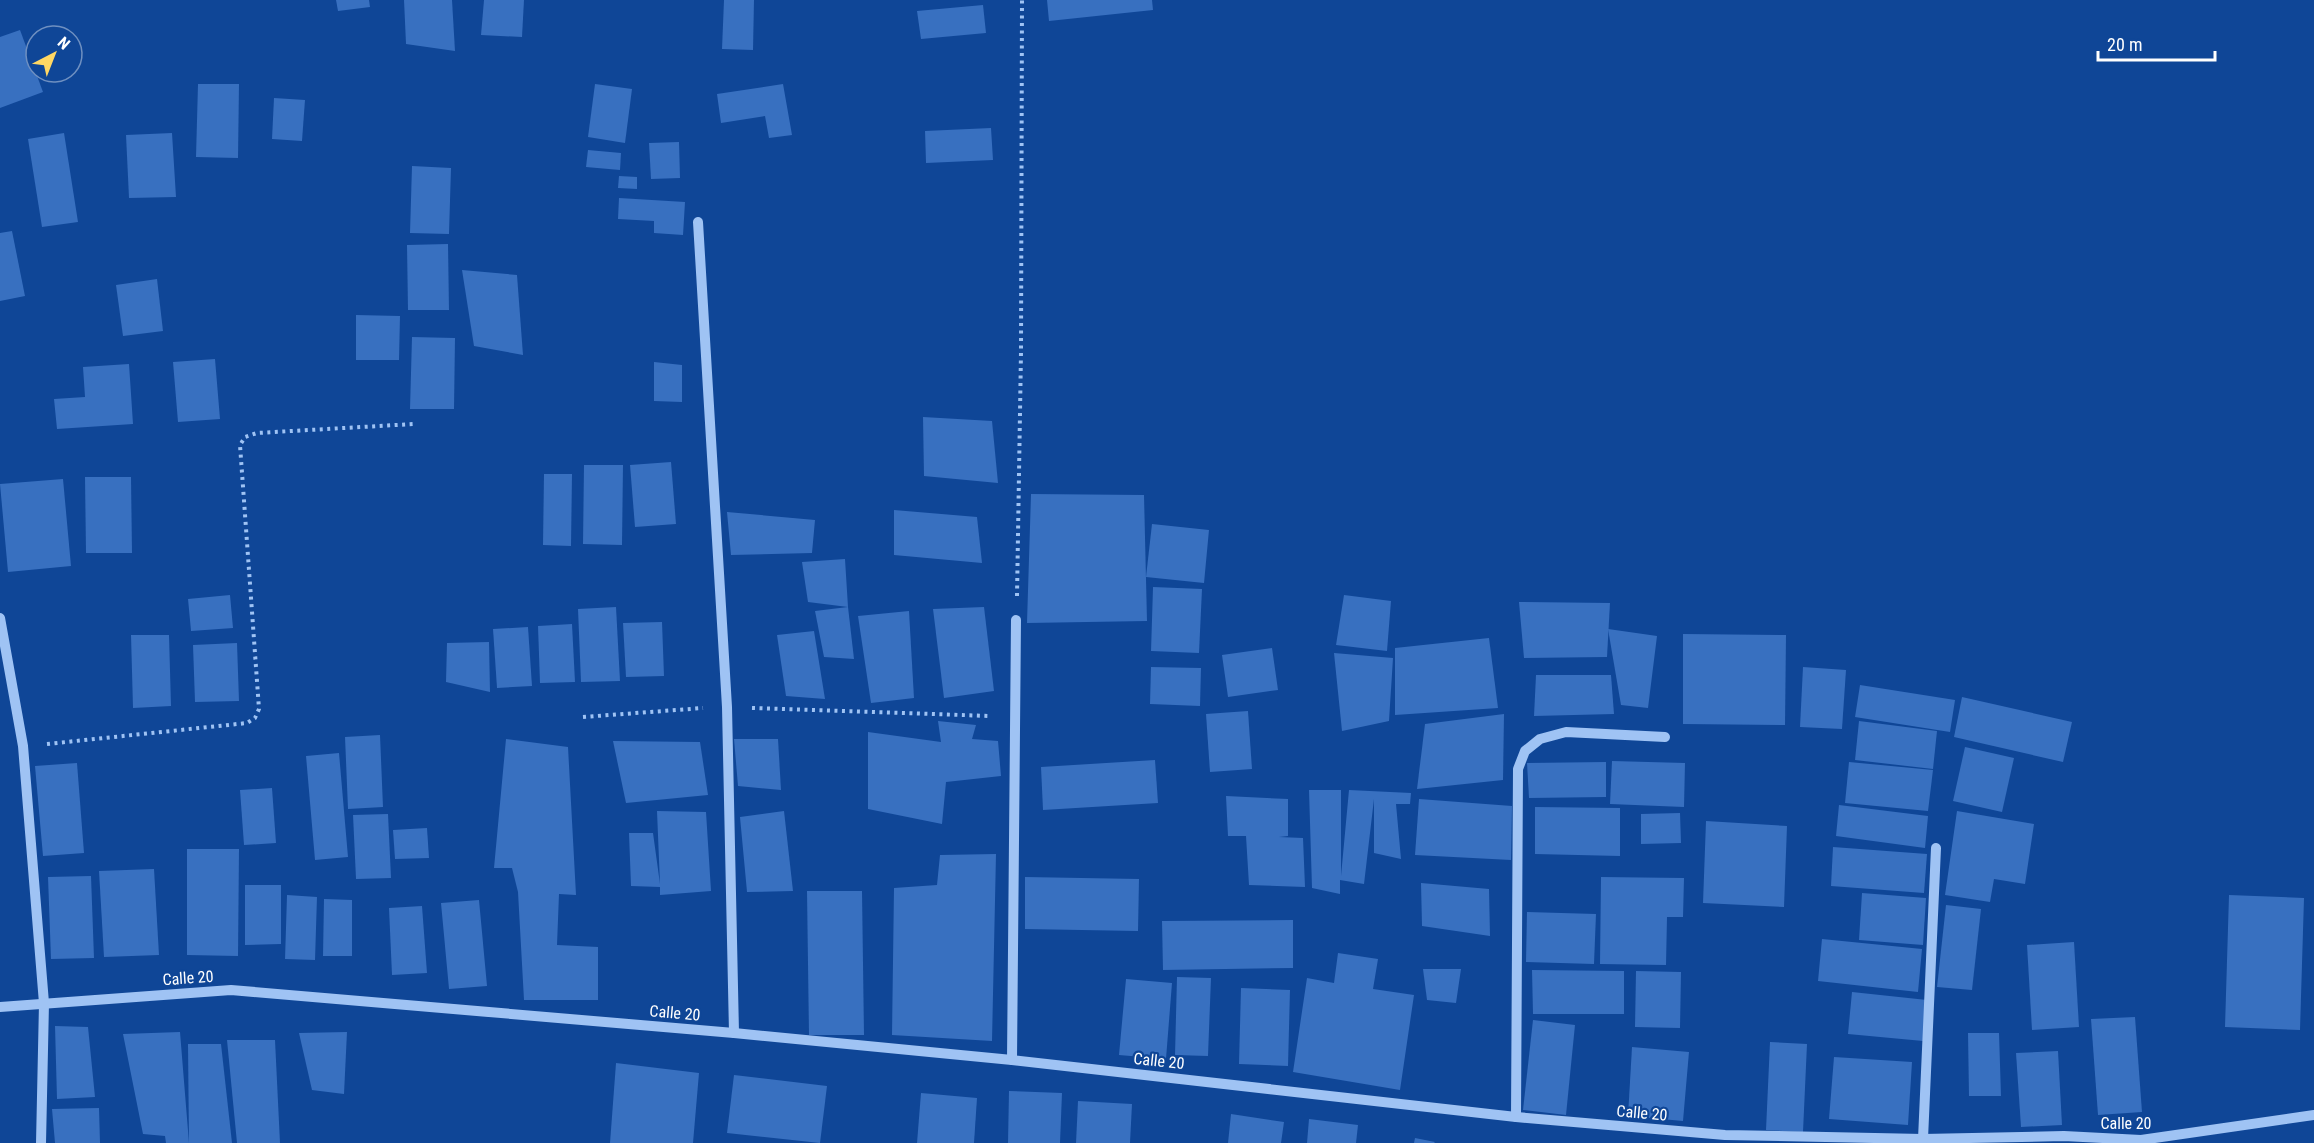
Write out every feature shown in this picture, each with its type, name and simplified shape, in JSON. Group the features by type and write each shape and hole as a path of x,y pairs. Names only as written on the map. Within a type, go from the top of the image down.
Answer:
{"street":[{"path":"698,222 727,707 734,1033"},
{"path":"0,618 23,746 45,1003 41,1143"},
{"path":"1012,1060 1016,620"},
{"path":"1516,1117 1518,769 1525,751 1540,739 1566,732 1665,737"},
{"path":"1923,1139 1936,848"},
{"name":"Calle 20","path":"0,1007 231,990 734,1033 1012,1060 1516,1117 1725,1135 1923,1139 2064,1136 2141,1140 2314,1115"}],"path":[{"path":"1016,620 1021,340 1022,0"},
{"path":"23,746 247,723 255,718 259,709 239,458 240,445 245,437 257,433 414,424"},
{"path":"583,717 727,707 1015,717"}],"building":[{"path":"336,0 369,0 370,7 338,11"},
{"path":"404,0 452,0 455,51 406,44"},
{"path":"484,0 524,0 522,37 481,35"},
{"path":"724,0 754,0 753,50 722,49"},
{"path":"1047,0 1152,0 1153,10 1049,21"},
{"path":"983,5 986,33 921,39 917,11"},
{"path":"20,30 24,41 24,84 40,84 43,92 0,108 0,37"},
{"path":"198,84 239,84 238,158 196,157"},
{"path":"595,84 632,89 625,143 588,137"},
{"path":"783,84 792,135 769,138 765,116 721,123 717,94"},
{"path":"274,98 305,100 302,141 272,139"},
{"path":"991,128 993,160 926,163 925,131"},
{"path":"64,133 78,222 42,227 28,139"},
{"path":"172,133 176,197 129,198 126,135"},
{"path":"679,142 680,178 651,179 649,143"},
{"path":"588,150 621,153 620,170 586,167"},
{"path":"412,166 451,168 449,234 410,233"},
{"path":"619,176 637,177 637,189 618,188"},
{"path":"619,198 685,202 683,235 654,233 654,221 618,219"},
{"path":"12,231 25,296 0,301 0,233"},
{"path":"448,244 449,310 408,310 407,245"},
{"path":"462,270 517,275 523,355 474,346"},
{"path":"157,279 163,331 123,336 116,285"},
{"path":"356,315 400,316 399,360 356,360"},
{"path":"412,337 455,338 454,409 410,409"},
{"path":"215,359 220,419 178,422 173,362"},
{"path":"654,362 682,365 682,402 654,401"},
{"path":"129,364 133,424 57,429 54,399 85,397 83,367"},
{"path":"923,417 992,421 998,483 924,476"},
{"path":"671,462 676,524 635,527 630,465"},
{"path":"584,465 623,465 622,545 583,544"},
{"path":"544,474 572,474 571,546 543,545"},
{"path":"85,477 131,477 132,553 86,553"},
{"path":"63,479 71,566 8,572 0,484"},
{"path":"1031,494 1144,495 1147,621 1027,623"},
{"path":"894,510 977,517 982,563 894,555"},
{"path":"727,512 815,520 812,553 731,555"},
{"path":"1152,524 1209,530 1204,583 1146,577"},
{"path":"845,559 848,607 808,602 802,562"},
{"path":"1153,587 1202,589 1199,653 1151,651"},
{"path":"230,595 233,628 191,631 188,599"},
{"path":"1344,595 1391,601 1387,651 1336,645"},
{"path":"1519,602 1610,603 1607,657 1524,658"},
{"path":"616,607 620,681 581,682 578,609"},
{"path":"848,607 854,659 824,657 815,611"},
{"path":"984,607 994,691 944,698 933,609"},
{"path":"909,611 914,698 871,703 858,616"},
{"path":"662,622 664,676 626,677 623,623"},
{"path":"572,624 575,682 540,683 538,626"},
{"path":"528,627 532,686 497,688 493,629"},
{"path":"1608,629 1657,636 1648,708 1621,705"},
{"path":"814,631 825,699 786,696 777,635"},
{"path":"1683,634 1786,635 1785,725 1683,724"},
{"path":"131,635 169,635 171,706 133,708"},
{"path":"1489,638 1498,708 1395,715 1395,648"},
{"path":"489,642 490,692 446,682 447,643"},
{"path":"237,643 239,701 195,702 193,645"},
{"path":"1272,648 1278,690 1228,697 1222,655"},
{"path":"1334,653 1393,658 1389,721 1342,731"},
{"path":"1151,667 1201,668 1200,706 1150,704"},
{"path":"1803,667 1846,670 1842,729 1800,727"},
{"path":"1536,675 1611,675 1614,714 1534,716"},
{"path":"1860,685 1955,700 1950,732 1855,717"},
{"path":"1962,697 2072,722 2063,762 1954,737"},
{"path":"1248,711 1252,769 1210,772 1206,714"},
{"path":"1504,714 1503,780 1417,789 1425,724"},
{"path":"938,721 976,725 972,739 998,741 1001,776 946,782 942,824 868,809 868,732 941,742"},
{"path":"1859,721 1937,731 1933,769 1855,760"},
{"path":"380,735 383,807 348,809 345,737"},
{"path":"506,739 568,747 576,895 559,894 557,945 598,947 598,1000 524,1000 518,892 512,868 494,868"},
{"path":"734,739 778,739 781,790 738,786"},
{"path":"613,741 700,742 708,795 626,803"},
{"path":"1965,747 2014,758 2002,812 1953,801"},
{"path":"339,753 348,857 315,860 306,756"},
{"path":"1155,760 1158,803 1043,810 1041,767"},
{"path":"1612,761 1685,763 1684,807 1610,804"},
{"path":"1606,762 1606,797 1529,798 1527,763"},
{"path":"1849,762 1933,770 1928,811 1845,803"},
{"path":"77,763 84,853 43,856 35,766"},
{"path":"272,788 276,843 244,845 240,790"},
{"path":"1309,790 1341,790 1341,876 1349,790 1411,793 1410,804 1396,804 1401,859 1374,853 1374,799 1364,884 1340,880 1340,894 1312,888"},
{"path":"1226,796 1288,799 1288,836 1279,837 1303,838 1305,887 1249,885 1246,836 1228,836"},
{"path":"1419,799 1512,806 1511,860 1415,855"},
{"path":"1839,805 1928,816 1925,848 1836,836"},
{"path":"1535,807 1620,808 1620,856 1535,854"},
{"path":"657,811 706,812 711,891 660,895 660,887 631,886 629,833 653,833 660,884"},
{"path":"784,811 793,891 747,892 740,817"},
{"path":"1957,811 2034,824 2025,884 1994,879 1990,902 1945,895"},
{"path":"1680,813 1681,843 1641,844 1641,814"},
{"path":"388,814 391,878 356,879 353,815"},
{"path":"1706,821 1787,826 1784,907 1703,903"},
{"path":"427,828 429,858 395,859 393,830"},
{"path":"1833,847 1927,854 1924,893 1831,886"},
{"path":"187,849 239,849 238,956 187,955"},
{"path":"996,854 992,1041 892,1035 894,888 937,885 940,855"},
{"path":"154,869 159,955 104,957 99,871"},
{"path":"91,876 94,958 51,959 48,877"},
{"path":"1025,877 1139,879 1138,931 1025,929"},
{"path":"1601,877 1684,878 1683,917 1667,917 1666,965 1600,964"},
{"path":"1421,883 1489,889 1490,936 1422,926"},
{"path":"245,885 281,885 281,944 245,945"},
{"path":"807,891 862,891 864,1035 809,1035"},
{"path":"1862,893 1926,898 1923,945 1859,940"},
{"path":"287,895 317,897 315,960 285,959"},
{"path":"2229,895 2304,898 2300,1030 2225,1027"},
{"path":"324,899 352,900 352,956 323,956"},
{"path":"479,900 487,986 449,989 441,903"},
{"path":"1946,905 1981,909 1972,990 1937,987"},
{"path":"422,906 427,973 392,975 389,908"},
{"path":"1527,912 1596,914 1594,964 1526,962"},
{"path":"1293,920 1293,968 1163,970 1162,921"},
{"path":"1822,939 1922,949 1918,992 1818,981"},
{"path":"2074,942 2079,1027 2032,1030 2027,945"},
{"path":"1338,953 1378,959 1373,989 1414,995 1400,1090 1293,1072 1307,978 1334,983"},
{"path":"1423,969 1461,969 1456,1003 1427,1000"},
{"path":"1532,970 1624,971 1624,1014 1533,1014"},
{"path":"1636,971 1681,972 1680,1028 1635,1027"},
{"path":"1177,977 1211,978 1208,1056 1175,1055"},
{"path":"1126,979 1172,983 1166,1059 1119,1055"},
{"path":"1241,988 1290,990 1288,1066 1239,1064"},
{"path":"1852,992 1927,1000 1923,1041 1848,1034"},
{"path":"2135,1017 2142,1112 2098,1115 2091,1019"},
{"path":"1533,1020 1575,1025 1566,1115 1523,1110"},
{"path":"55,1026 88,1027 95,1097 57,1099"},
{"path":"180,1032 189,1143 166,1143 165,1136 143,1134 123,1034"},
{"path":"347,1032 344,1094 312,1090 299,1033"},
{"path":"1968,1033 1999,1033 2001,1096 1969,1096"},
{"path":"227,1040 275,1040 280,1143 237,1143"},
{"path":"1770,1042 1807,1044 1803,1132 1766,1130"},
{"path":"188,1044 221,1044 232,1143 189,1143"},
{"path":"1632,1047 1689,1052 1683,1121 1628,1116"},
{"path":"2058,1051 2062,1125 2021,1127 2016,1053"},
{"path":"1834,1057 1912,1062 1908,1125 1829,1119"},
{"path":"616,1063 699,1073 693,1143 610,1143"},
{"path":"734,1075 827,1086 820,1143 727,1133"},
{"path":"1009,1091 1062,1093 1060,1143 1008,1143"},
{"path":"921,1093 977,1098 974,1143 917,1143"},
{"path":"1078,1101 1132,1104 1130,1143 1076,1143"},
{"path":"99,1108 100,1143 55,1143 52,1109"},
{"path":"1231,1114 1284,1122 1281,1143 1228,1143"},
{"path":"1309,1119 1358,1125 1356,1143 1307,1143"},
{"path":"1415,1138 1435,1142 1414,1143"}]}
